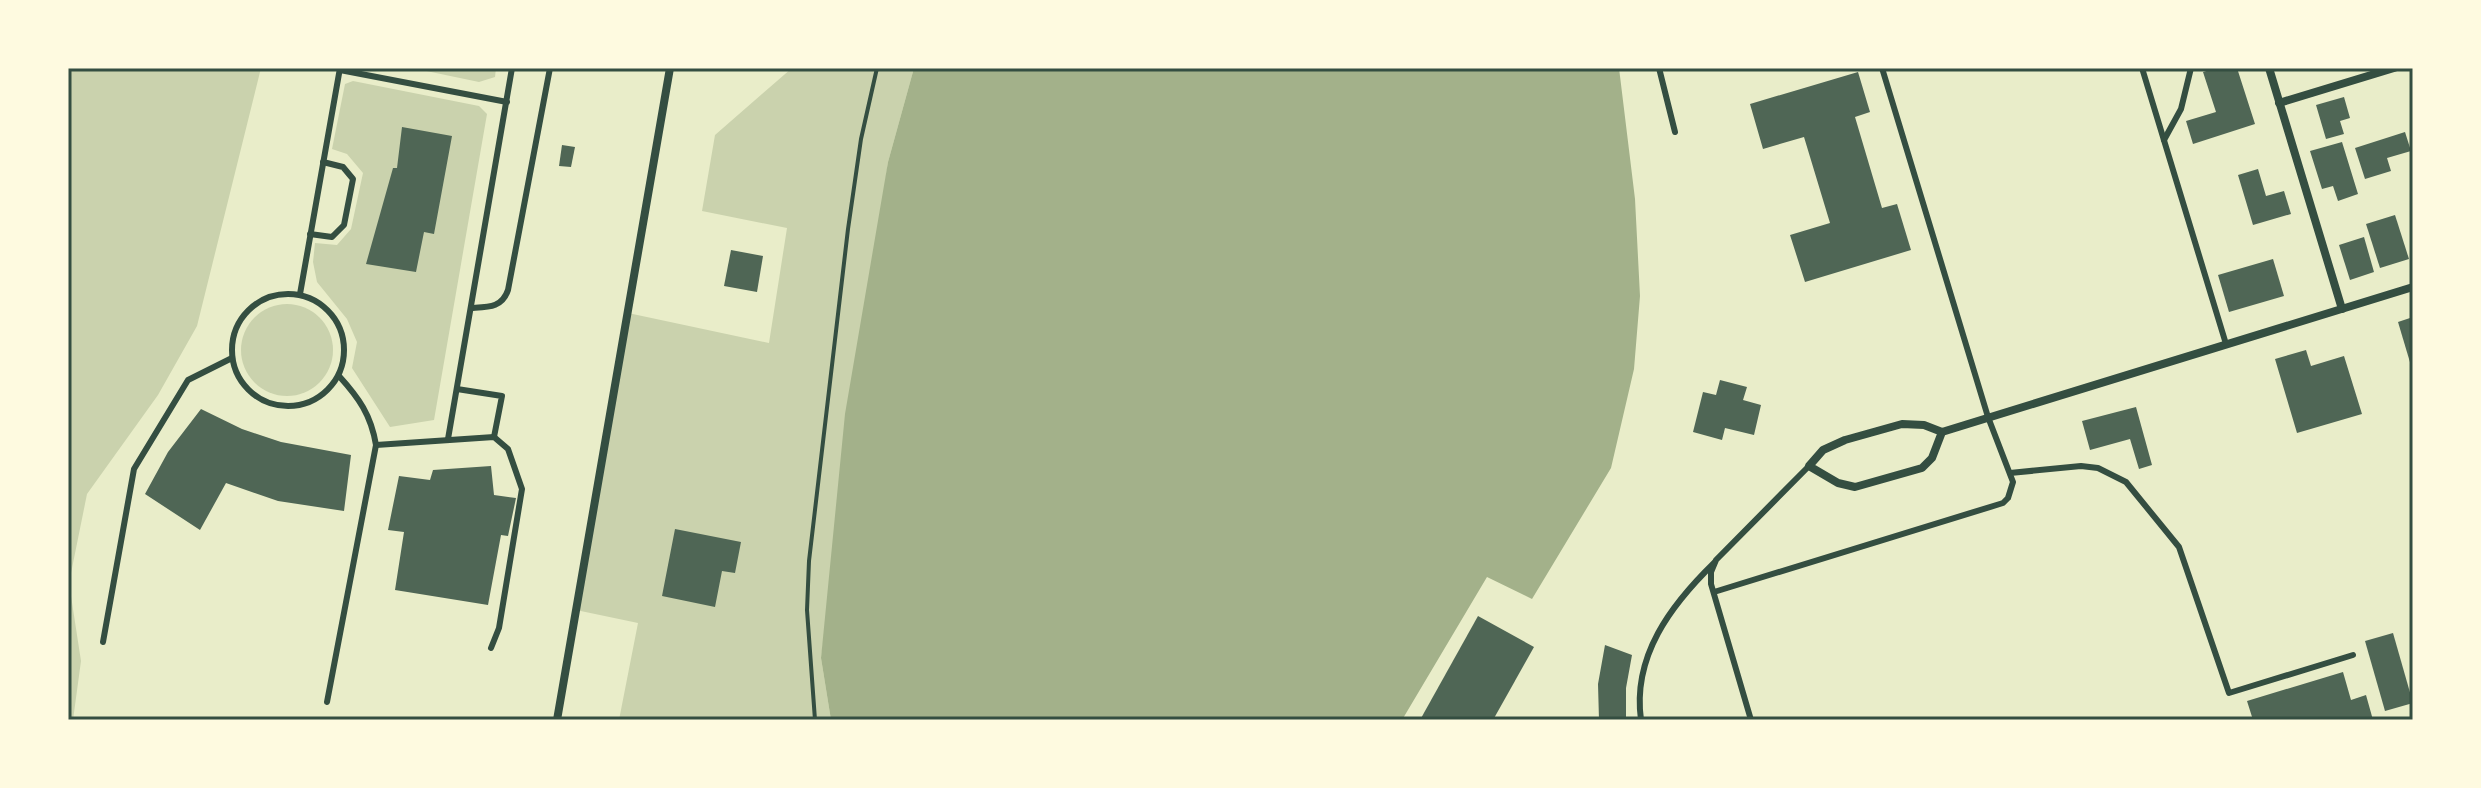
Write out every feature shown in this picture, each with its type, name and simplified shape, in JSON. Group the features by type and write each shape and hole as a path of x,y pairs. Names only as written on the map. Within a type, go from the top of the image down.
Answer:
{"street":[{"path":"557,720 670,68"},
{"path":"2269,68 2342,309"},
{"path":"2279,103 2394,68"},
{"path":"1942,432 1932,458 1922,468 1855,487 1838,483 1809,466 1823,450 1845,440 1902,424 1924,425 1942,432 2413,287"}],"lane":[{"path":"448,439 512,68"},
{"path":"471,308 492,307 501,303 508,290 550,68"},
{"path":"1659,68 1675,132"},
{"path":"1714,592 2003,503 2012,490 2013,482 1988,417 1882,68"},
{"path":"2142,68 2226,344"},
{"path":"2164,140 2181,109 2191,68"},
{"path":"300,294 340,69 507,102"},
{"path":"310,234 332,237 344,225 353,179 343,167 323,162"},
{"path":"300,294 330,312 344,342 344,359 339,376 328,390 313,401 296,406 278,406 261,400 247,389 237,375 232,358 235,331 249,308 273,296 300,294"},
{"path":"103,642 134,469 188,380 232,358"},
{"path":"327,702 376,445 372,421 359,399 339,376"},
{"path":"457,389 502,396 494,437"},
{"path":"376,445 494,437 508,449 522,489 499,628 491,648"},
{"path":"1641,720 1640,684 1651,646 1665,618 1687,589 1809,466"},
{"path":"2010,473 2081,466 2098,468 2126,482 2179,547 2229,693 2353,655"},
{"path":"1716,560 1711,572 1714,592 1751,720"}],"path":[{"path":"815,720 807,610 809,561 848,229 861,139 877,68"}],"shaded area":[{"path":"68,68 261,68 197,326 158,395 87,494 69,583 81,661 73,720 68,720"},
{"path":"412,68 496,68 495,77 479,82"},
{"path":"792,68 914,68 888,162 821,658 831,720 619,720 638,623 576,610 628,313 769,343 787,228 702,211 715,135"},
{"path":"914,68 1619,68 1635,199 1640,296 1634,369 1611,468 1532,599 1487,577 1402,720 831,720 821,658 845,414 888,162"},
{"path":"353,81 479,106 487,114 434,420 390,427 352,368 357,342 347,319 317,282 313,262 315,243 337,245 351,229 363,173 347,154 332,149 345,84"},
{"path":"287,304 305,307 320,317 330,332 333,350 330,368 320,383 305,393 287,396 269,393 254,383 244,368 241,350 244,332 254,317 269,307"}],"building":[{"path":"2216,68 2237,68 2255,124 2193,144 2186,121 2216,112 2203,72"},
{"path":"1858,72 1870,112 1855,117 1882,208 1897,204 1911,250 1805,282 1790,235 1830,223 1804,137 1763,149 1750,104"},
{"path":"2344,97 2350,118 2340,121 2344,134 2326,139 2316,105"},
{"path":"402,127 452,136 434,234 424,232 416,272 366,264 393,168 397,168"},
{"path":"2405,132 2411,151 2387,158 2391,171 2365,179 2355,148"},
{"path":"2342,142 2358,194 2338,201 2333,186 2322,189 2310,151"},
{"path":"562,145 575,147 571,167 559,166"},
{"path":"2258,169 2266,196 2284,191 2291,214 2253,225 2238,175"},
{"path":"2395,215 2409,259 2380,268 2366,224"},
{"path":"2364,237 2374,272 2350,280 2339,245"},
{"path":"731,250 763,256 757,292 724,286"},
{"path":"2273,259 2284,296 2229,312 2218,275"},
{"path":"2413,317 2413,368 2412,369 2398,322"},
{"path":"2306,350 2311,366 2344,356 2362,414 2297,433 2275,359"},
{"path":"1720,380 1747,387 1743,400 1761,405 1754,435 1725,428 1722,440 1693,432 1703,392 1716,395"},
{"path":"2136,407 2152,465 2139,469 2130,439 2090,450 2082,421"},
{"path":"201,409 242,429 281,442 351,455 344,511 278,501 226,483 200,530 145,494 168,452"},
{"path":"491,466 494,495 516,498 508,536 501,535 488,605 395,590 404,532 388,530 399,476 430,480 433,470"},
{"path":"675,529 741,542 735,573 722,571 715,607 662,596"},
{"path":"1478,616 1534,647 1493,720 1420,720"},
{"path":"2393,633 2413,703 2385,711 2365,641"},
{"path":"1605,645 1632,655 1626,688 1626,720 1599,720 1598,684"},
{"path":"2343,672 2351,700 2366,695 2373,720 2253,720 2247,701"}]}
